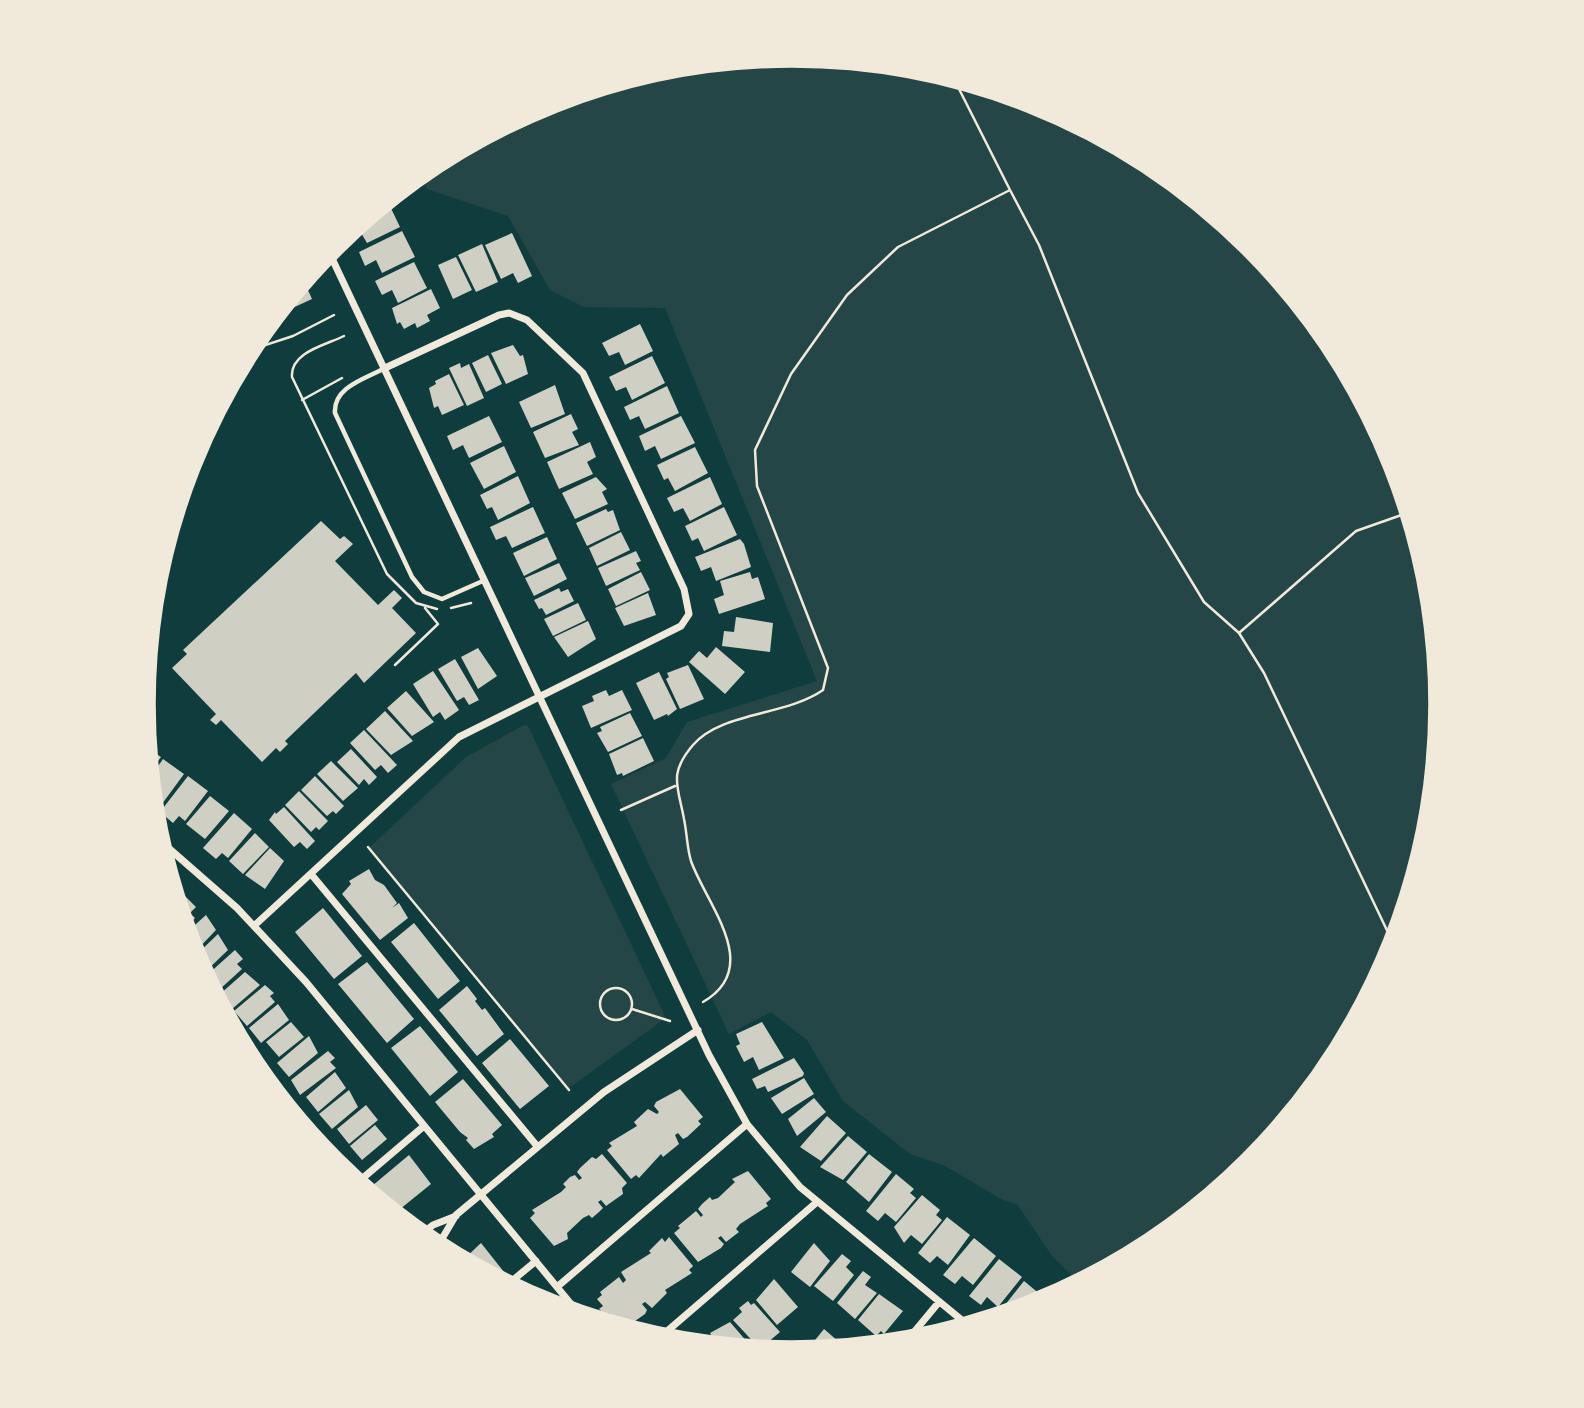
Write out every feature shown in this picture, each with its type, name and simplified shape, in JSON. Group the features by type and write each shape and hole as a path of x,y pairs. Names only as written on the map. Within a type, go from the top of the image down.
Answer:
{"street":[{"path":"333,261 698,1030 747,1124 800,1187 960,1319"},
{"path":"255,925 459,737 681,626 689,614 684,589 583,373 519,316 509,313 499,315 385,368"},
{"path":"172,851 255,925 306,982 568,1301"},
{"path":"311,874 537,1146"},
{"path":"443,1237 457,1215 537,1146 604,1092 698,1030"},
{"path":"557,1287 747,1124"},
{"path":"365,1176 424,1126"},
{"path":"669,1329 817,1202"},
{"path":"429,1228 457,1215"},
{"path":"515,1278 536,1261"},
{"path":"917,1329 939,1302"}],"lane":[{"path":"385,368 337,397 335,414 349,445 416,584 424,592 442,599 485,580"}],"path":[{"path":"959,89 1039,246 1138,493 1204,602 1239,633 1264,673 1387,932"},
{"path":"703,1002 712,997 726,976 730,943 690,859 675,786 678,767 709,730 806,702 823,690 828,668 757,486 755,450 791,374 846,295 898,247 1010,190"},
{"path":"266,344 334,315"},
{"path":"302,400 350,374"},
{"path":"1239,633 1356,531 1401,515"},
{"path":"395,665 438,624 423,606"},
{"path":"621,810 675,786"},
{"path":"368,847 569,1090"},
{"path":"620,988 632,998 632,1009 621,1020 610,1019 600,1007 602,997 609,989 620,988"},
{"path":"632,1009 670,1021"}],"shaded area":[{"path":"792,66 875,72 957,88 997,100 1074,132 1111,152 1180,198 1212,225 1243,253 1298,316 1344,385 1364,422 1396,499 1408,539 1424,621 1428,662 1430,704 1424,787 1408,869 1396,909 1364,986 1344,1023 1298,1092 1271,1124 1243,1155 1180,1210 1111,1256 1074,1276 1052,1256 1017,1204 1003,1200 945,1166 910,1154 843,1101 807,1040 771,1012 729,1034 611,784 666,758 687,722 817,681 665,308 584,307 550,290 508,216 427,189 425,183 438,174 510,132 587,100 627,88 709,72 750,68"},
{"path":"524,725 528,726 666,1018 569,1088 370,847 466,757"}],"building":[{"path":"391,209 400,227 367,243 362,234"},
{"path":"402,231 415,257 382,273 376,260 365,266 359,252"},
{"path":"512,233 532,276 518,283 513,273 501,279 485,245"},
{"path":"482,244 498,282 476,292 458,255"},
{"path":"456,257 472,290 453,299 438,265"},
{"path":"414,262 427,288 398,303 392,290 382,295 375,281"},
{"path":"431,289 440,308 427,315 430,321 417,328 415,323 404,329 400,322 397,324 392,308"},
{"path":"308,290 312,299 293,308"},
{"path":"640,324 653,351 625,365 619,352 609,356 602,343"},
{"path":"513,345 520,356 523,355 528,374 506,384 491,353"},
{"path":"488,355 502,384 486,392 472,363"},
{"path":"652,356 665,383 632,400 626,387 616,391 609,377"},
{"path":"460,363 461,368 469,364 484,398 467,406 449,368"},
{"path":"449,374 464,405 442,415 438,406 434,408 429,388 436,384 435,381"},
{"path":"555,385 565,414 531,428 519,402"},
{"path":"667,386 679,413 645,429 639,416 630,420 624,407"},
{"path":"571,414 578,429 572,432 579,445 545,458 533,432"},
{"path":"489,416 502,442 469,458 463,445 453,450 447,436"},
{"path":"681,416 695,443 661,459 655,446 645,451 639,436"},
{"path":"590,442 596,457 587,462 593,474 559,489 547,462"},
{"path":"504,446 516,472 484,489 470,463"},
{"path":"695,447 708,473 675,491 668,478 664,480 657,465"},
{"path":"518,476 530,503 498,520 492,507 487,509 480,495"},
{"path":"596,477 607,489 602,492 608,504 575,519 562,493"},
{"path":"710,477 722,504 690,521 683,508 674,512 667,498"},
{"path":"533,507 545,533 512,548 506,536 496,540 490,527"},
{"path":"724,507 737,535 704,551 698,538 692,541 685,526"},
{"path":"606,509 608,512 613,510 620,530 587,546 576,523"},
{"path":"321,521 340,539 344,536 353,544 335,561 378,605 394,590 402,598 392,608 416,633 364,683 356,673 285,741 288,744 280,752 276,748 262,762 221,720 216,725 210,720 216,714 172,668 187,654 183,650"},
{"path":"621,532 630,550 597,566 589,548"},
{"path":"547,537 557,559 524,576 513,553"},
{"path":"740,539 751,567 716,581 711,567 701,571 695,557"},
{"path":"636,551 641,561 636,563 640,570 606,586 598,568"},
{"path":"559,563 567,579 534,596 525,578"},
{"path":"641,572 650,590 616,606 608,589"},
{"path":"750,572 752,579 758,577 765,599 719,614 714,599 724,595 720,581"},
{"path":"559,588 561,592 568,589 574,601 546,615 534,600"},
{"path":"648,593 656,615 624,626 615,608"},
{"path":"578,603 586,620 553,636 544,619"},
{"path":"736,617 773,623 770,652 722,646 724,631 734,632"},
{"path":"588,621 596,639 568,657 554,637"},
{"path":"716,647 745,672 725,694 689,662 699,651 707,658"},
{"path":"478,648 497,676 478,689 461,657"},
{"path":"455,659 479,700 469,705 464,697 457,701 438,669"},
{"path":"688,665 704,699 680,709 666,679 669,677 667,673"},
{"path":"433,671 459,710 445,720 440,712 433,717 413,684"},
{"path":"659,672 677,709 668,716 667,714 654,720 636,683"},
{"path":"606,690 609,696 622,690 632,710 591,728 582,706 594,701 592,696"},
{"path":"406,691 434,722 412,736 387,708"},
{"path":"385,711 413,741 391,755 366,729"},
{"path":"630,713 642,736 608,752 597,733 602,731 600,727"},
{"path":"364,730 397,765 388,773 381,765 375,770 350,743"},
{"path":"643,738 654,761 623,776 622,773 617,775 609,754"},
{"path":"351,749 377,777 369,785 364,779 359,785 337,762"},
{"path":"163,759 184,774 163,803 160,787 158,766"},
{"path":"331,761 358,788 343,801 317,774"},
{"path":"188,776 208,791 185,821 179,816 173,823 165,816 164,808"},
{"path":"315,776 344,806 336,814 333,811 327,816 301,790"},
{"path":"299,791 328,821 319,830 316,827 311,832 285,805"},
{"path":"210,796 229,811 205,839 186,824"},
{"path":"284,807 315,841 307,849 300,842 294,847 269,820 275,812 276,814"},
{"path":"234,813 252,829 228,858 222,853 216,859 203,848"},
{"path":"255,833 269,847 243,874 229,861"},
{"path":"270,848 284,861 265,889 245,875"},
{"path":"369,869 375,880 384,885 397,903 392,908 399,903 408,918 380,940 342,894 351,884 349,881"},
{"path":"184,895 196,907 190,913 195,918 193,921"},
{"path":"323,908 362,956 334,979 295,932"},
{"path":"206,915 216,930 202,945 194,925"},
{"path":"414,923 460,981 438,999 391,942"},
{"path":"218,934 228,950 211,966 203,948"},
{"path":"235,950 243,959 237,964 242,969 221,988 213,970"},
{"path":"367,962 414,1019 387,1043 338,984"},
{"path":"245,972 260,985 232,1009 223,991"},
{"path":"265,985 274,993 270,996 275,1002 247,1026 234,1011"},
{"path":"467,986 477,999 475,1001 482,1010 485,1008 504,1034 477,1056 439,1010"},
{"path":"278,1004 289,1020 261,1043 249,1028"},
{"path":"291,1022 304,1037 279,1057 266,1042"},
{"path":"762,1022 784,1058 759,1070 753,1057 744,1062 736,1046 740,1044 736,1034"},
{"path":"420,1026 458,1072 430,1096 391,1048"},
{"path":"309,1036 318,1053 289,1077 277,1063"},
{"path":"510,1039 549,1086 520,1109 482,1063"},
{"path":"328,1051 335,1058 330,1062 336,1068 300,1095 291,1080"},
{"path":"794,1058 804,1073 803,1076 768,1092 765,1086 757,1089 752,1079"},
{"path":"335,1072 346,1088 318,1112 306,1097"},
{"path":"804,1078 814,1094 782,1114 771,1098"},
{"path":"463,1079 502,1125 492,1134 494,1137 474,1149 466,1140 468,1138 435,1102"},
{"path":"680,1089 703,1117 698,1121 701,1124 683,1139 678,1133 675,1135 679,1144 663,1157 661,1154 639,1178 636,1175 631,1179 607,1150 612,1146 609,1143 637,1126 634,1122 648,1109 657,1114 659,1112 654,1106 656,1102"},
{"path":"349,1090 358,1107 332,1129 319,1114"},
{"path":"814,1098 826,1112 797,1136 788,1119"},
{"path":"366,1105 378,1120 349,1144 337,1129"},
{"path":"827,1116 846,1133 821,1161 800,1147"},
{"path":"375,1125 387,1139 362,1160 350,1146"},
{"path":"848,1136 867,1152 843,1180 820,1167"},
{"path":"602,1154 627,1183 622,1188 623,1194 606,1206 601,1200 598,1202 603,1208 592,1218 589,1215 583,1218 567,1233 568,1239 554,1246 530,1218 535,1213 532,1210 561,1192 566,1187 563,1184 570,1177 575,1175 579,1180 582,1178 577,1172 580,1168 592,1157 596,1159"},
{"path":"869,1154 892,1172 869,1202 846,1182"},
{"path":"409,1155 431,1184 402,1208 374,1184"},
{"path":"748,1171 771,1199 766,1203 768,1206 740,1224 736,1229 739,1232 726,1242 721,1236 718,1238 724,1244 721,1248 698,1262 674,1233 680,1228 678,1226 696,1211 701,1217 703,1215 698,1209 702,1204 710,1197 712,1200 718,1198 735,1182 732,1179"},
{"path":"896,1174 914,1189 910,1193 916,1198 896,1222 885,1213 878,1221 866,1211"},
{"path":"922,1195 940,1210 936,1215 942,1220 922,1244 911,1235 904,1243 894,1227"},
{"path":"947,1217 970,1235 948,1265 937,1256 930,1263 918,1253"},
{"path":"669,1237 693,1266 689,1270 692,1273 665,1290 667,1293 652,1308 645,1302 642,1304 647,1310 634,1322 603,1313 599,1309 603,1306 597,1299 602,1295 600,1292 619,1277 623,1283 626,1280 621,1272 651,1253 649,1251 662,1238 665,1242"},
{"path":"974,1238 996,1256 973,1285 962,1276 955,1284 943,1275"},
{"path":"481,1243 504,1272 503,1272 470,1254"},
{"path":"814,1243 830,1261 810,1287 791,1272"},
{"path":"842,1254 851,1261 846,1267 854,1275 833,1301 814,1286"},
{"path":"999,1259 1022,1277 998,1307 987,1297 981,1305 969,1296"},
{"path":"863,1271 871,1277 865,1285 877,1293 855,1319 837,1303"},
{"path":"774,1279 798,1307 777,1325 756,1300"},
{"path":"1024,1281 1038,1292 1036,1293 1005,1305"},
{"path":"879,1294 903,1311 884,1334 881,1331 876,1336 858,1320"},
{"path":"748,1301 751,1305 754,1303 780,1332 769,1341 752,1340 733,1320 742,1312 739,1308"},
{"path":"730,1322 745,1340 712,1336 710,1333"},
{"path":"824,1329 836,1340 834,1340 814,1341"}]}
